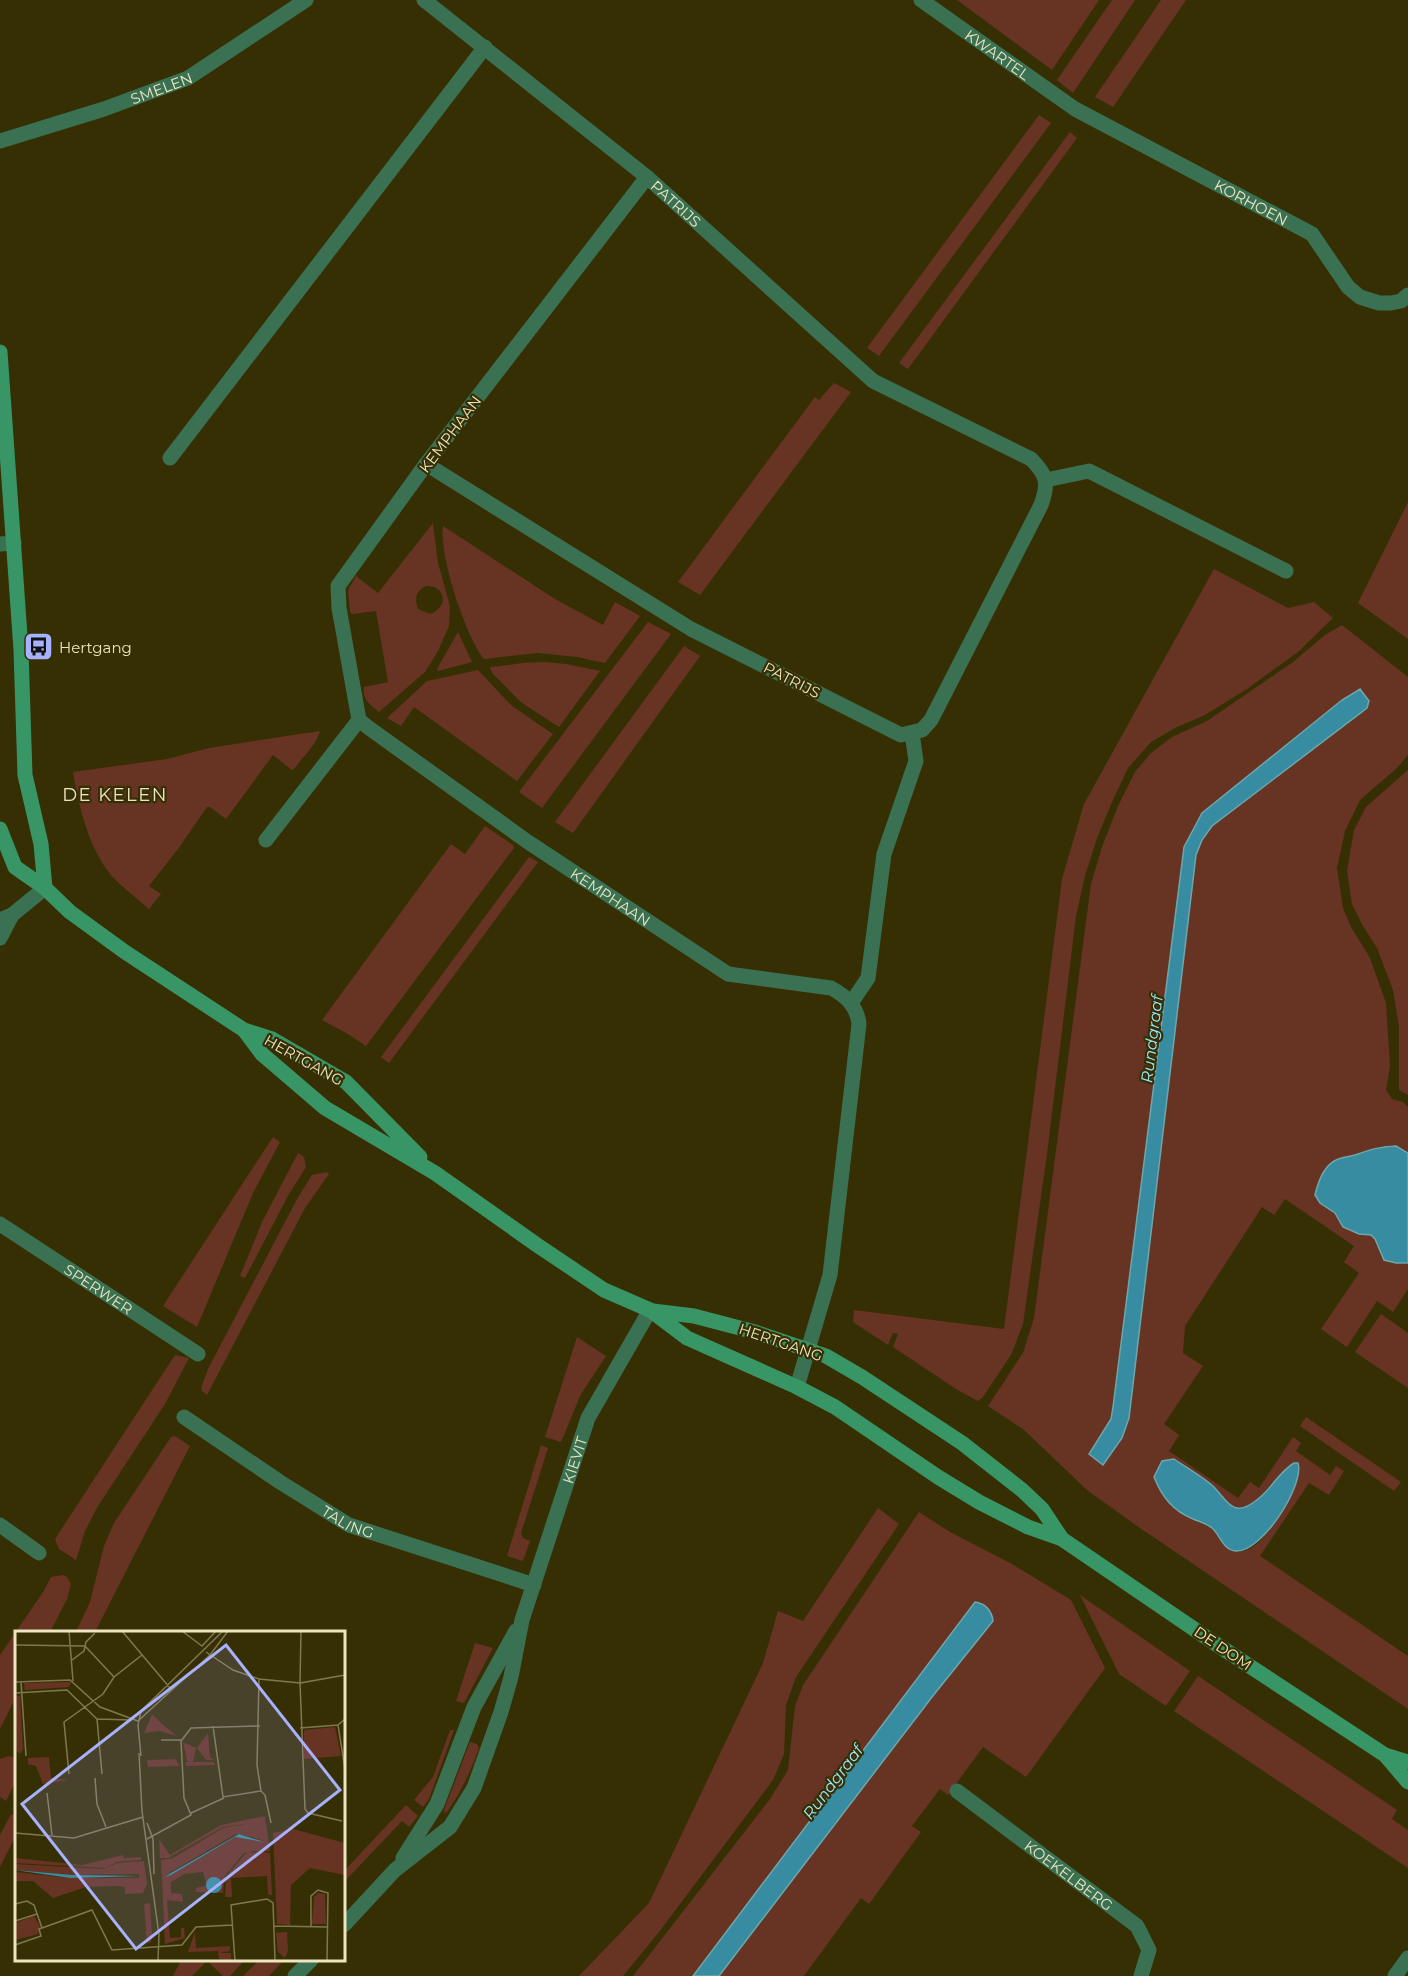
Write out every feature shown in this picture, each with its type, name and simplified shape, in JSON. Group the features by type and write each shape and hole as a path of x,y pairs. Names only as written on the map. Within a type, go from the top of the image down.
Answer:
{"street":[{"name":"SMELEN","path":"0,141 104,109 188,78 306,0"},
{"name":"PATRIJS","path":"424,0 647,177 873,381 1031,459 1041,468 1046,480"},
{"name":"KWARTEL","path":"921,0 1075,109"},
{"path":"170,458 485,47"},
{"name":"KORHOEN","path":"1075,109 1312,234 1348,287 1360,297 1379,303 1391,303 1401,301 1408,296"},
{"name":"KEMPHAAN","path":"647,177 426,464 339,586 339,608 359,720 528,842 728,974 831,988 851,1003"},
{"path":"0,352 7,544 21,650 25,775 41,844 45,888 6,917 0,938"},
{"name":"PATRIJS","path":"426,464 691,629 890,731 901,735 912,734"},
{"path":"797,1387 830,1275 860,1023 858,1011 851,1003 868,978 884,854 916,761 912,734 922,730 931,720 1041,505 1046,493 1046,480 1089,471 1286,571"},
{"path":"266,840 359,720"},
{"name":"HERTGANG","path":"0,829 15,867 45,888 70,912 125,952 244,1030 272,1039 346,1082 435,1173"},
{"name":"HERTGANG","path":"244,1030 262,1054 325,1108 435,1173 604,1290 650,1310 687,1338 797,1387 835,1407 938,1477"},
{"name":"SPERWER","path":"0,1224 198,1354"},
{"name":"HERTGANG","path":"650,1310 694,1316 826,1356 962,1443"},
{"name":"KIEVIT","path":"345,1924 395,1870 450,1827 474,1788 511,1677 522,1620 588,1418 650,1310"},
{"name":"TALING","path":"184,1417 349,1525 534,1585"},
{"name":"DE DOM","path":"962,1443 1022,1490 1042,1509 1062,1539"},
{"name":"DE DOM","path":"938,1477 979,1502 1028,1527 1062,1539 1385,1755 1408,1782"},
{"path":"0,1525 39,1553"},
{"name":"KIEVIT","path":"395,1870 437,1804 474,1707 522,1620"},
{"name":"DE DOM","path":"1385,1755 1408,1762"},
{"name":"KOEKELBERG","path":"957,1791 1137,1926 1149,1950 1141,1976"},
{"path":"1395,1976 1408,1958"},
{"path":"295,1976 309,1961"}],"shaded area":[{"path":"957,0 1099,0 1052,70"},
{"path":"1112,0 1135,0 1073,93 1057,80"},
{"path":"1161,0 1186,0 1113,107 1095,97"},
{"path":"1039,115 1051,123 879,356 867,348"},
{"path":"1070,132 1077,138 908,369 899,363"},
{"path":"834,383 851,392 700,595 678,582 815,397 819,400"},
{"path":"1408,502 1408,639 1358,603"},
{"path":"433,523 438,563 450,606 449,626 438,651 425,672 379,712 364,695 364,687 388,682 376,611 352,614 348,590 357,574 357,577 378,593","holes":["426,586 438,589 443,597 440,607 430,614 418,609 416,598"]},
{"path":"443,526 555,599 603,625 615,602 640,616 605,663 577,657 538,653 484,659 469,632 455,594 445,556"},
{"path":"1214,569 1288,608 1314,602 1333,618 1298,652 1247,689 1205,715 1151,742 1128,768 1112,802 1085,876 1076,916 1047,1154 1023,1324 1011,1355 978,1401 893,1347 898,1334 893,1333 888,1345 853,1322 854,1310 1004,1329 1062,879 1084,804"},
{"path":"648,622 671,634 542,808 519,792"},
{"path":"1342,625 1408,677 1408,755 1397,768 1360,800 1345,831 1337,868 1343,908 1351,927 1370,958 1386,1003 1390,1066 1386,1090 1392,1099 1403,1102 1408,1107 1408,1153 1402,1148 1388,1146 1333,1162 1324,1171 1317,1184 1327,1207 1335,1213 1343,1227 1359,1234 1371,1235 1377,1246 1403,1264 1408,1263 1408,1289 1393,1312 1377,1301 1347,1347 1321,1329 1359,1273 1344,1262 1354,1246 1285,1199 1274,1215 1262,1207 1185,1326 1183,1353 1203,1366 1164,1424 1179,1435 1169,1451 1238,1498 1250,1482 1259,1488 1293,1437 1301,1443 1296,1451 1330,1475 1336,1466 1344,1471 1329,1495 1309,1483 1260,1556 1408,1656 1408,1709 1087,1490 1023,1429 988,1406 1023,1353 1034,1318 1091,884 1118,806 1135,772 1151,753 1172,737 1207,721 1293,662 1325,635","holes":["1360,689 1369,701 1367,708 1212,826 1202,840 1196,855 1129,1418 1122,1438 1103,1465 1089,1454 1111,1419 1113,1407 1184,847 1197,821 1209,807 1342,700","1154,1477 1222,1498 1235,1508 1242,1508 1256,1501 1273,1482 1295,1486 1277,1518 1260,1541 1240,1552 1226,1547 1207,1525 1184,1515 1173,1507 1160,1490"]},
{"path":"458,632 472,662 438,671 437,669"},
{"path":"684,646 700,656 573,833 555,822"},
{"path":"545,662 600,671 559,727 522,703 493,674 490,668"},
{"path":"478,670 512,706 553,734 517,781 414,707 401,726 387,718 427,681"},
{"path":"320,731 312,746 294,769 292,770 273,755 226,819 207,807 149,886 161,894 149,909 116,881 100,859 85,823 73,772 167,759 209,748"},
{"path":"1408,770 1408,1095 1399,1090 1399,1027 1393,990 1377,948 1352,904 1347,871 1354,830 1366,807"},
{"path":"485,826 514,848 366,1046 322,1020 451,844 465,854"},
{"path":"529,857 538,862 389,1063 381,1057"},
{"path":"273,1137 280,1142 253,1193 197,1327 163,1306"},
{"path":"298,1153 304,1157 306,1167 289,1194 245,1278 240,1276 262,1222"},
{"path":"327,1172 329,1174 305,1208 207,1395 201,1388 208,1369 297,1199 312,1175"},
{"path":"1381,1314 1408,1333 1408,1388 1355,1352"},
{"path":"577,1337 606,1356 581,1394 561,1442 545,1437"},
{"path":"175,1355 189,1358 165,1404 98,1506 85,1531 76,1560 59,1549 55,1539"},
{"path":"1306,1417 1401,1482 1394,1491 1300,1426"},
{"path":"175,1436 190,1446 96,1631 76,1631 90,1602 104,1546 114,1523 171,1437"},
{"path":"541,1445 548,1448 521,1533 523,1538 530,1541 523,1561 507,1556"},
{"path":"878,1508 899,1524 796,1677 786,1705 784,1754 773,1780 659,1932 623,1976 579,1976 649,1903 763,1663 778,1611 803,1621"},
{"path":"919,1512 1071,1600 1105,1668 1026,1777 983,1747 948,1795 940,1789 912,1826 921,1832 869,1904 861,1898 804,1976 719,1976 932,1697 993,1621 980,1602 975,1602 693,1976 633,1976 770,1799 788,1770 795,1706 803,1685"},
{"path":"63,1575 71,1584 67,1599 51,1631 16,1631 43,1592 51,1577"},
{"path":"1080,1595 1190,1671 1166,1706 1119,1674"},
{"path":"15,1633 15,1699 0,1729 0,1655"},
{"path":"475,1643 493,1648 464,1703 456,1701"},
{"path":"1198,1676 1397,1810 1392,1819 1408,1830 1408,1868 1174,1711"},
{"path":"450,1730 454,1730 429,1799 423,1807 414,1800 433,1777"},
{"path":"470,1742 477,1744 479,1748 465,1782 446,1813 444,1810"},
{"path":"9,1756 15,1758 15,1783 6,1801 0,1797 0,1759"},
{"path":"406,1805 418,1816 409,1827 402,1821 345,1881 345,1870"},
{"path":"11,1814 15,1816 15,1837 0,1867 0,1835"},
{"path":"180,1961 207,1961 192,1976 173,1976"},
{"path":"207,1961 244,1961 230,1976 223,1976"},
{"path":"258,1961 283,1961 269,1976 243,1976"}],"water":[{"path":"1360,689 1369,701 1367,708 1212,826 1202,840 1196,855 1129,1418 1122,1438 1103,1465 1089,1454 1111,1419 1113,1407 1184,847 1202,813 1342,700"},
{"path":"1396,1146 1408,1153 1408,1263 1384,1260 1371,1235 1359,1234 1343,1227 1335,1213 1320,1203 1315,1195 1322,1175 1331,1163 1375,1149"},
{"path":"1174,1459 1209,1482 1227,1502 1237,1508 1250,1505 1258,1499 1294,1463 1298,1463 1298,1473 1288,1501 1269,1530 1246,1549 1236,1551 1226,1546 1212,1528 1186,1516 1165,1497 1154,1477 1162,1461"},
{"path":"975,1602 987,1608 993,1621 932,1697 719,1976 693,1976"}],"place":[{"name":"Hertgang","path":"38,647"}],"district":[{"name":"DE KELEN","path":"115,795"}],"water label":[{"name":"Rundgraaf","path":"1152,1039"},
{"name":"Rundgraaf","path":"833,1782"}]}
